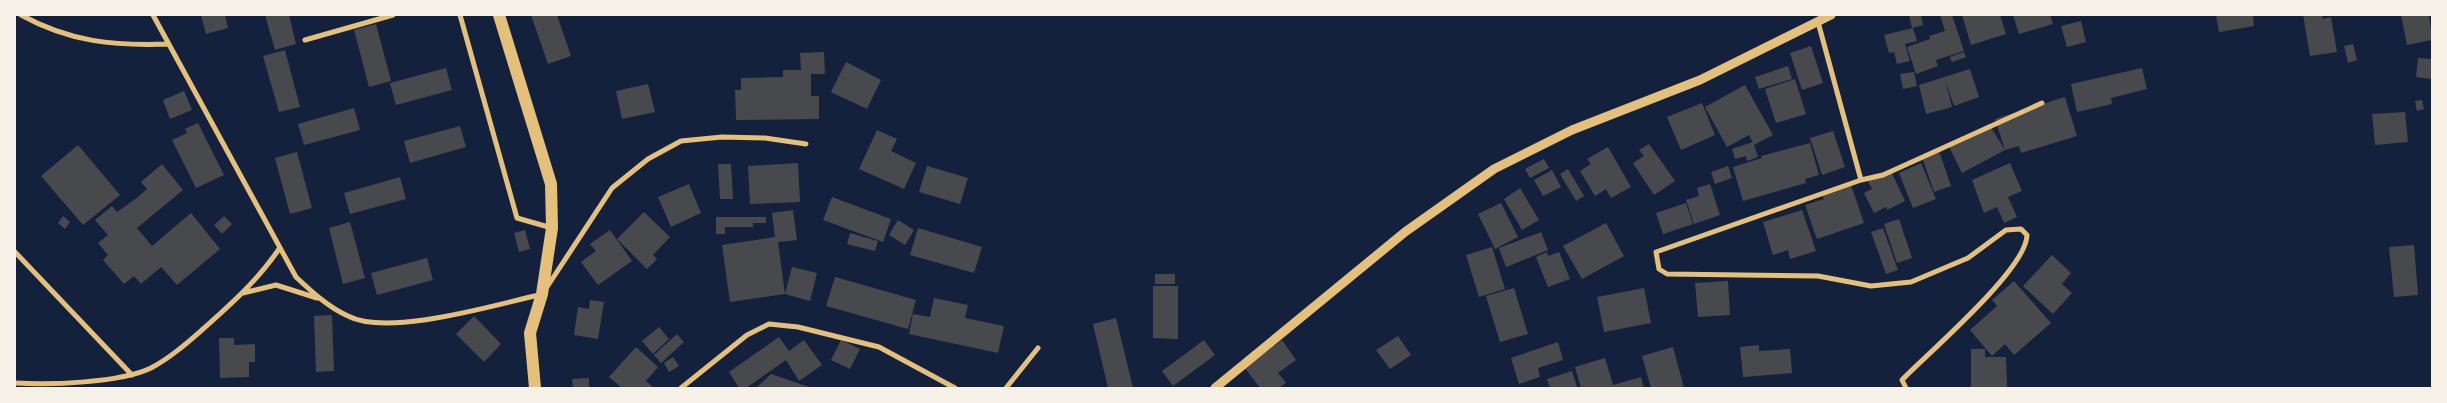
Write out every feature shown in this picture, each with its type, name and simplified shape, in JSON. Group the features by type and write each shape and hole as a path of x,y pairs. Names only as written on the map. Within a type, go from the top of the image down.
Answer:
{"main road":[{"path":"499,15 551,184 552,228 542,294 530,333 535,388"}],"street":[{"path":"21,15 36,23 84,40 127,45 168,44"},
{"path":"153,15 279,249 296,277 320,299 349,318 384,323 413,323 542,294 612,188 648,158 681,141 714,138 765,138 806,144"},
{"path":"305,40 392,15"},
{"path":"460,15 517,218 552,228"},
{"path":"1215,388 1405,232 1494,168 1572,130 1700,80 1831,15"},
{"path":"1818,22 1861,180"},
{"path":"1906,388 1902,380 1962,322 2014,265 2027,242 2027,235 2021,229 2006,230 1968,258 1911,282 1872,286 1818,276 1666,274 1659,269 1656,252 1861,180 1883,175 2042,104"},
{"path":"15,384 50,385 132,375 151,368 176,352 243,293 265,270 279,249"},
{"path":"15,252 132,375"},
{"path":"243,293 276,285 320,299"},
{"path":"681,388 747,335 769,324 798,326 879,347 955,388"},
{"path":"1006,388 1038,348"}],"building":[{"path":"201,15 225,15 228,28 206,34"},
{"path":"265,15 289,15 296,44 275,50"},
{"path":"531,15 557,15 571,56 548,64"},
{"path":"1909,15 1921,15 1923,25 1912,28"},
{"path":"1940,15 1952,15 1964,51 1936,60 1938,66 1916,74 1907,47 1930,39 1929,36 1945,31"},
{"path":"1962,15 2000,15 2006,34 1971,45"},
{"path":"2013,15 2050,15 2053,24 2019,34"},
{"path":"2216,15 2253,15 2254,26 2219,32"},
{"path":"2303,15 2322,15 2323,19 2331,17 2337,52 2310,56"},
{"path":"2401,15 2429,15 2432,40 2407,45"},
{"path":"2081,21 2086,42 2067,47 2061,26"},
{"path":"376,24 391,81 369,87 354,30"},
{"path":"1913,28 1917,41 1905,44 1910,61 1897,64 1894,52 1889,53 1884,35"},
{"path":"2353,44 2357,60 2348,63 2344,46"},
{"path":"1811,46 1823,83 1802,90 1790,53"},
{"path":"285,50 300,107 279,112 263,56"},
{"path":"824,52 825,74 811,74 811,96 819,96 819,119 736,120 735,90 741,90 741,78 783,77 783,70 801,70 800,53"},
{"path":"1964,52 1966,57 1952,62 1950,57"},
{"path":"2418,58 2432,59 2432,79 2416,77"},
{"path":"846,62 881,80 867,109 831,92"},
{"path":"1788,66 1792,79 1759,89 1755,77"},
{"path":"446,68 452,90 396,105 390,83"},
{"path":"2142,68 2147,89 2111,98 2112,104 2077,112 2071,84"},
{"path":"1970,69 1979,97 1954,106 1945,80 1952,107 1926,114 1919,85"},
{"path":"1914,72 1917,86 1903,89 1900,74"},
{"path":"1795,79 1806,114 1776,123 1765,89"},
{"path":"648,84 655,112 622,119 616,91"},
{"path":"1745,85 1773,135 1754,145 1749,135 1727,147 1705,107"},
{"path":"184,91 192,110 170,119 163,100"},
{"path":"2065,97 2077,136 2021,153 2019,146 2005,150 1995,119"},
{"path":"2422,100 2424,109 2417,111 2415,101"},
{"path":"1702,103 1715,135 1681,150 1667,117"},
{"path":"354,108 360,130 304,145 298,124"},
{"path":"2405,112 2408,142 2375,145 2372,114"},
{"path":"198,123 224,175 196,188 172,140 187,133 185,129"},
{"path":"1989,124 2005,150 1962,173 1948,145"},
{"path":"460,126 466,147 410,163 404,141"},
{"path":"877,130 897,139 891,151 916,163 904,189 859,169"},
{"path":"1833,131 1845,167 1822,175 1810,138"},
{"path":"1753,142 1758,157 1747,161 1746,156 1735,159 1732,149"},
{"path":"1810,143 1819,175 1805,179 1806,183 1743,201 1733,167 1762,158 1761,156"},
{"path":"1649,144 1675,181 1654,195 1633,163 1644,156 1639,150"},
{"path":"78,145 120,195 83,225 41,176"},
{"path":"1608,147 1631,187 1611,198 1606,189 1595,196 1580,171 1591,164 1587,159"},
{"path":"1939,151 1951,186 1934,192 1922,157"},
{"path":"297,152 312,208 290,214 275,158"},
{"path":"1544,159 1549,168 1530,178 1525,169"},
{"path":"798,163 800,202 750,204 748,166"},
{"path":"1921,163 1936,199 1913,208 1899,173"},
{"path":"2010,163 2022,191 2008,197 2017,217 2004,223 1997,207 1984,213 1972,180"},
{"path":"162,164 183,190 137,228 152,246 191,213 220,249 177,285 161,267 141,284 134,276 124,284 103,260 108,255 98,243 108,235 95,220 112,206 117,212 138,197 147,189 141,182"},
{"path":"718,164 731,164 733,199 720,199"},
{"path":"927,166 968,178 960,204 919,192"},
{"path":"1728,166 1732,178 1715,184 1711,172"},
{"path":"1568,169 1584,196 1576,201 1560,174"},
{"path":"1890,169 1905,201 1887,210 1886,207 1874,213 1864,193 1872,189 1867,180"},
{"path":"1552,170 1561,187 1543,196 1534,180"},
{"path":"400,177 406,199 350,214 344,193"},
{"path":"1850,182 1864,223 1817,239 1805,205 1824,199 1821,192"},
{"path":"689,184 701,213 671,227 658,197"},
{"path":"1710,184 1720,215 1694,224 1686,200 1699,196 1697,188"},
{"path":"1520,188 1539,220 1522,230 1504,199"},
{"path":"832,197 891,219 883,242 823,220"},
{"path":"1501,203 1518,237 1495,249 1478,214"},
{"path":"1686,203 1693,224 1663,234 1656,213"},
{"path":"793,210 797,240 778,242 785,294 730,302 722,245 775,237 772,213"},
{"path":"1802,210 1816,251 1790,259 1788,250 1773,255 1763,222"},
{"path":"644,212 670,237 653,255 657,259 647,269 617,239"},
{"path":"63,216 70,222 65,229 58,223"},
{"path":"224,216 232,224 222,234 214,225"},
{"path":"716,217 766,217 766,223 753,223 753,227 725,227 725,234 716,234"},
{"path":"1899,219 1912,258 1897,263 1884,224"},
{"path":"898,220 914,230 905,245 889,235"},
{"path":"350,222 365,278 343,284 329,228"},
{"path":"1606,223 1624,256 1582,279 1563,246"},
{"path":"918,228 982,247 974,273 910,255"},
{"path":"1883,228 1898,270 1886,274 1871,232"},
{"path":"525,230 530,249 519,252 514,233"},
{"path":"610,230 632,261 598,285 581,262 596,251 590,244"},
{"path":"1541,232 1548,250 1506,267 1499,248"},
{"path":"850,233 878,241 875,251 847,244"},
{"path":"2414,245 2418,295 2394,297 2389,247"},
{"path":"1492,247 1505,289 1479,297 1466,255"},
{"path":"1547,252 1548,256 1559,252 1570,279 1548,287 1536,257"},
{"path":"2052,255 2071,273 2062,284 2072,293 2053,314 2023,286"},
{"path":"427,258 433,280 377,295 371,273"},
{"path":"792,267 817,273 810,301 785,294"},
{"path":"1155,274 1175,274 1175,284 1155,284"},
{"path":"835,277 916,300 908,329 826,306"},
{"path":"1728,281 1730,315 1698,317 1695,283"},
{"path":"2014,281 2051,323 2014,355 2005,344 1992,356 1970,330 1997,306 1992,300"},
{"path":"1153,286 1178,286 1178,339 1153,338"},
{"path":"1514,288 1528,334 1500,342 1486,296"},
{"path":"1644,288 1651,323 1604,332 1597,297"},
{"path":"934,298 968,305 965,318 1004,326 998,353 909,334 913,314 930,317"},
{"path":"590,300 604,302 598,339 574,335 578,307 589,309"},
{"path":"332,315 334,371 316,372 314,316"},
{"path":"474,316 501,344 484,362 456,334"},
{"path":"1116,318 1133,388 1108,388 1093,324"},
{"path":"659,327 669,339 653,354 642,341"},
{"path":"677,334 684,342 661,363 654,355"},
{"path":"1398,336 1411,355 1390,369 1376,350"},
{"path":"779,337 789,351 804,340 822,365 799,381 786,360 746,388 739,388 729,372"},
{"path":"219,338 234,338 234,345 255,344 255,362 249,362 249,377 220,378"},
{"path":"841,340 860,349 850,369 831,360"},
{"path":"1204,340 1215,355 1173,386 1162,371"},
{"path":"1282,340 1296,360 1278,373 1286,383 1279,388 1260,388 1245,368"},
{"path":"1558,342 1563,360 1538,368 1540,377 1519,384 1511,358"},
{"path":"1759,345 1759,351 1790,349 1792,373 1743,377 1740,347"},
{"path":"636,347 658,367 646,381 654,388 622,388 609,377"},
{"path":"1673,347 1684,388 1651,388 1642,356"},
{"path":"1971,349 1985,349 1985,357 2006,357 2007,387 1971,388"},
{"path":"673,357 679,366 669,372 664,363"},
{"path":"1605,358 1613,385 1641,377 1644,388 1581,388 1575,367"},
{"path":"1572,371 1577,387 1550,388 1547,379"},
{"path":"771,374 812,388 756,388"},
{"path":"589,378 589,388 573,388 572,379"}]}
